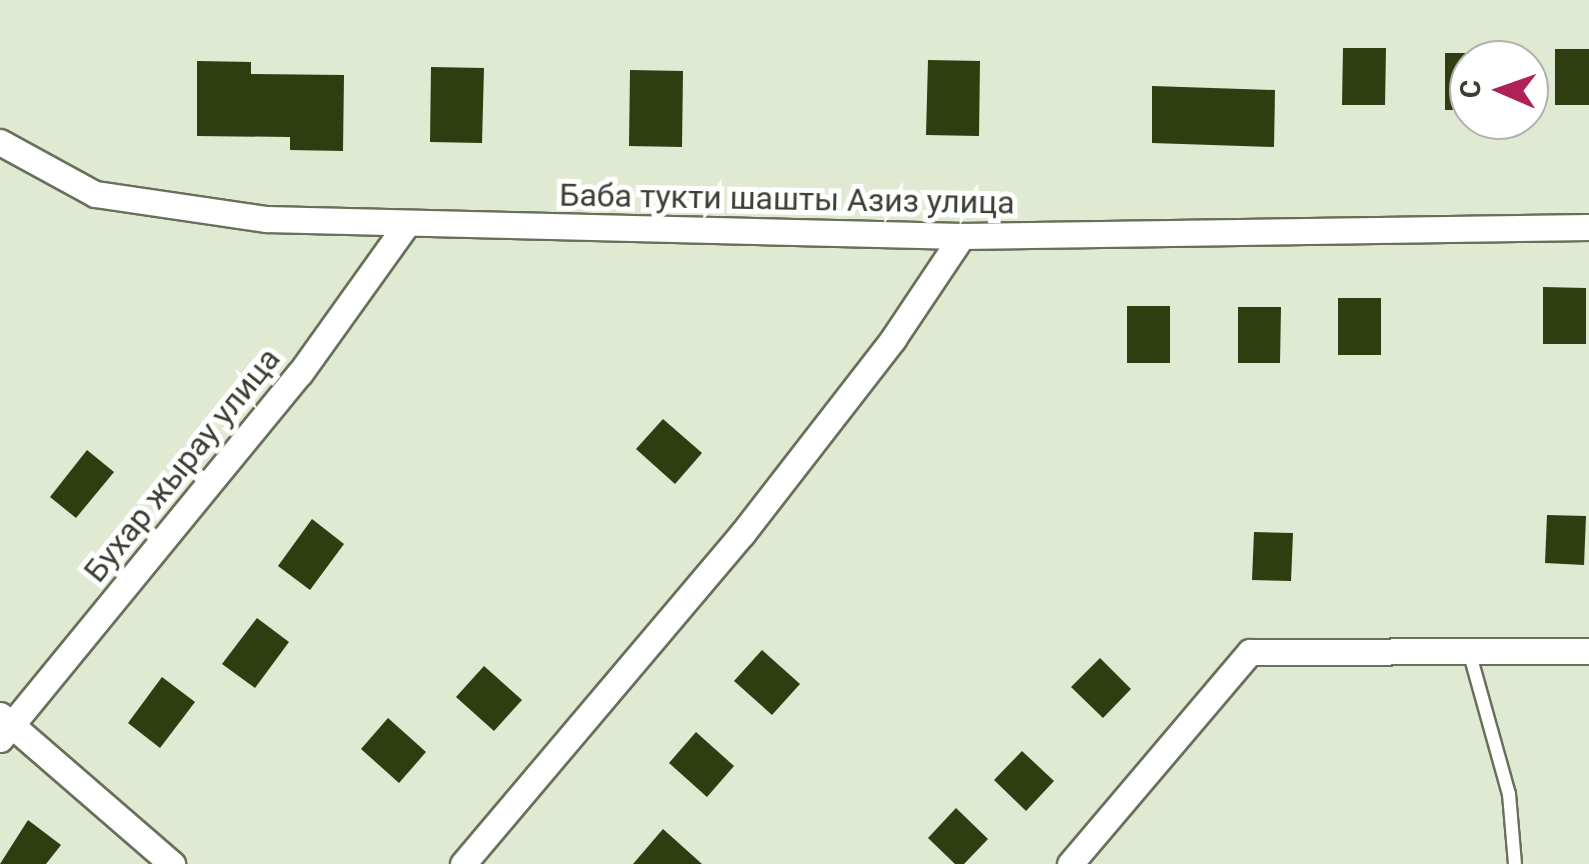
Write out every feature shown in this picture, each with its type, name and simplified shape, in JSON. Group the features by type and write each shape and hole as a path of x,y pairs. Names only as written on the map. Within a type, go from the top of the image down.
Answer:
{"street":[{"name":"Баба тукти шашты Азиз улица","path":"0,142 95,194 266,219 962,236 1589,227"},
{"name":"Бухар жырау улица","path":"4,726 300,373 406,225"},
{"path":"464,864 742,534 893,339 962,236"},
{"path":"1070,864 1250,652 1589,651"},
{"path":"4,726 172,864"}],"lane":[{"path":"1469,652 1509,794 1515,864"}],"building":[{"path":"1343,48 1386,48 1385,105 1342,105"},
{"path":"1555,49 1589,49 1589,105 1555,105"},
{"path":"1445,53 1449,53 1449,110 1445,110"},
{"path":"928,60 980,61 979,136 926,135"},
{"path":"197,61 251,62 251,74 344,75 343,151 290,150 290,137 197,136"},
{"path":"431,67 484,68 482,143 430,142"},
{"path":"630,70 683,71 682,147 629,146"},
{"path":"1152,86 1275,90 1274,147 1152,143"},
{"path":"1543,287 1586,288 1586,344 1543,344"},
{"path":"1338,298 1381,298 1381,355 1338,355"},
{"path":"1127,306 1170,306 1170,363 1127,363"},
{"path":"1238,307 1281,307 1280,363 1238,363"},
{"path":"663,419 702,453 675,484 636,449"},
{"path":"87,450 114,472 76,518 50,497"},
{"path":"1547,515 1586,516 1584,565 1545,563"},
{"path":"312,519 344,544 310,590 278,566"},
{"path":"1254,532 1293,533 1291,581 1252,580"},
{"path":"257,618 289,642 255,688 222,664"},
{"path":"762,650 800,684 772,715 734,681"},
{"path":"1100,658 1131,689 1103,718 1071,687"},
{"path":"484,666 522,700 494,731 456,697"},
{"path":"162,677 195,702 160,748 128,723"},
{"path":"388,718 426,752 399,783 361,749"},
{"path":"696,732 734,766 707,797 669,763"},
{"path":"1022,751 1054,781 1026,811 994,780"},
{"path":"956,808 988,839 964,864 955,864 928,838"},
{"path":"28,820 61,845 46,864 0,864"},
{"path":"663,829 702,864 633,864"}]}
